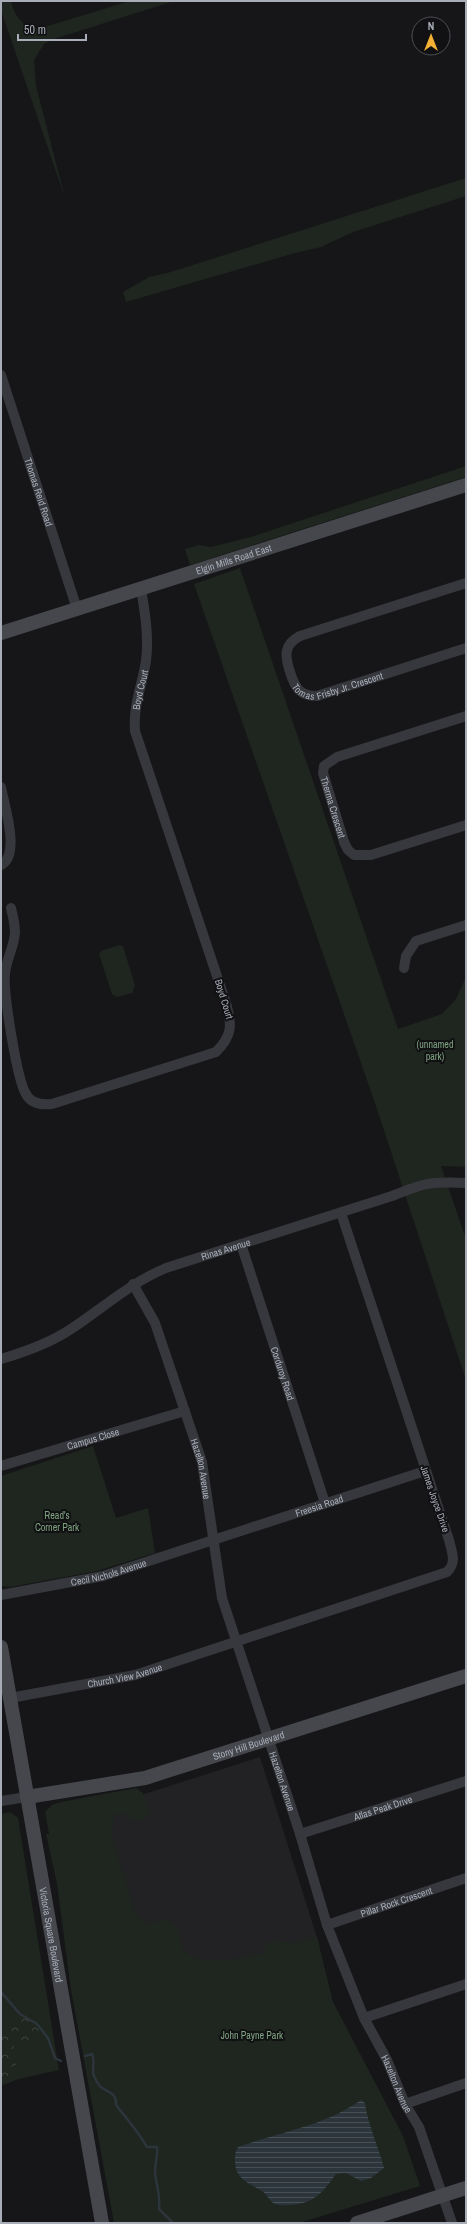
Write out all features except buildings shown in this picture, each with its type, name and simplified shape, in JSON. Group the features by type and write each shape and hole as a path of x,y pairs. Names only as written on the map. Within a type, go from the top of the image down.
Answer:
{"street":[{"name":"Thomas Reid Road","path":"1,375 77,609"},
{"name":"Elgin Mills Road East","path":"1,634 466,485"},
{"name":"Tomas Frisby Jr. Crescent","path":"466,583 300,636 289,644 285,656 294,684 298,691 304,694 317,696 466,648"},
{"name":"Boyd Court","path":"11,908 15,933 5,972 4,986 18,1064 26,1094 31,1100 43,1105 52,1104 216,1052 224,1043 231,1026 226,1003 135,731 134,713 146,660 145,613 141,589"},
{"name":"Therma Crescent","path":"466,716 337,757 324,766 323,773 344,842 348,850 354,855 371,855 466,824"},
{"path":"1,787 10,834 11,851 3,863"},
{"path":"404,968 406,956 416,941 466,924"},
{"name":"Rinas Avenue","path":"1,1359 52,1340 133,1284 166,1268 341,1213 392,1196 423,1183 466,1183"},
{"name":"James Joyce Drive","path":"236,1641 447,1572 453,1566 454,1559 341,1213"},
{"name":"Corduroy Road","path":"241,1244 325,1503"},
{"name":"Hazelton Avenue","path":"133,1284 155,1323 202,1462 222,1598 300,1834 327,1926 364,2018 387,2060 405,2104 419,2127 452,2223"},
{"name":"Campus Close","path":"1,1466 185,1411"},
{"name":"Freesia Road","path":"214,1541 425,1471"},
{"name":"Cecil Nichols Avenue","path":"1,1595 103,1576 214,1541"},
{"name":"Church View Avenue","path":"10,1698 134,1675 236,1641"},
{"name":"Victoria Square Boulevard","path":"1,1647 102,2223"},
{"name":"Stony Hill Boulevard","path":"27,1797 145,1778 466,1676"},
{"name":"Atlas Peak Drive","path":"300,1834 466,1781"},
{"path":"1,1802 27,1797"},
{"name":"Pillar Rock Crescent","path":"327,1926 466,1878"},
{"path":"364,2018 466,1984"},
{"path":"405,2104 466,2083"},
{"path":"357,2223 466,2188"}],"shaded area":[{"path":"260,1757 320,1947 97,1986 87,1806 132,1798"},
{"path":"361,2100 365,2103 368,2119 384,2168 371,2178 361,2181 346,2173 336,2174 327,2186 312,2199 298,2204 277,2205 273,2203 264,2192 248,2183 237,2172 235,2157 238,2147 317,2122 347,2109"}],"green space":[{"path":"1,1 11,1 14,11 20,20 28,26 38,29 130,1 174,1 54,39 44,44 34,60 36,86 65,198 1,10"},
{"path":"466,178 466,196 353,232 321,247 295,253 126,302 123,292 149,277 171,272"},
{"path":"466,466 466,477 190,565 185,549 199,545 211,547 251,537"},
{"name":"(unnamed park)","path":"240,568 398,1029 442,1014 456,999 466,977 466,1167 441,1166 466,1239 466,1380 375,1103 194,584"},
{"path":"119,945 123,946 135,986 132,993 117,997 112,994 99,954 101,951"},
{"name":"Read's Corner Park","path":"93,1446 116,1518 148,1508 155,1553 97,1571 10,1587 1,1586 1,1476"},
{"name":"John Payne Park","path":"136,1788 143,1793 150,1811 145,1819 139,1820 129,1818 125,1813 114,1815 112,1838 137,1917 147,1923 162,1921 171,1922 178,1930 182,1946 188,1954 208,1960 233,1959 265,1953 265,1945 268,1943 280,1941 298,1943 317,1937 333,2002 403,2136 420,2186 299,2223 114,2223 71,1990 57,1884 46,1834 49,1834 45,1812 52,1805 61,1802"},
{"path":"10,1812 18,1818 59,2070 1,2083 1,1814"},
{"path":"29,2013 35,2019 43,2037 14,2045 18,2079 3,2085 1,2080 1,2028 12,2027 12,2018"}],"waterway":[{"path":"1,1992 20,2014 37,2024 48,2038 55,2058 61,2061"},
{"path":"85,2056 92,2054 94,2060 93,2073 97,2082 101,2087 114,2096 116,2105 136,2130 147,2147 157,2147 155,2170 159,2209 173,2223"}]}
